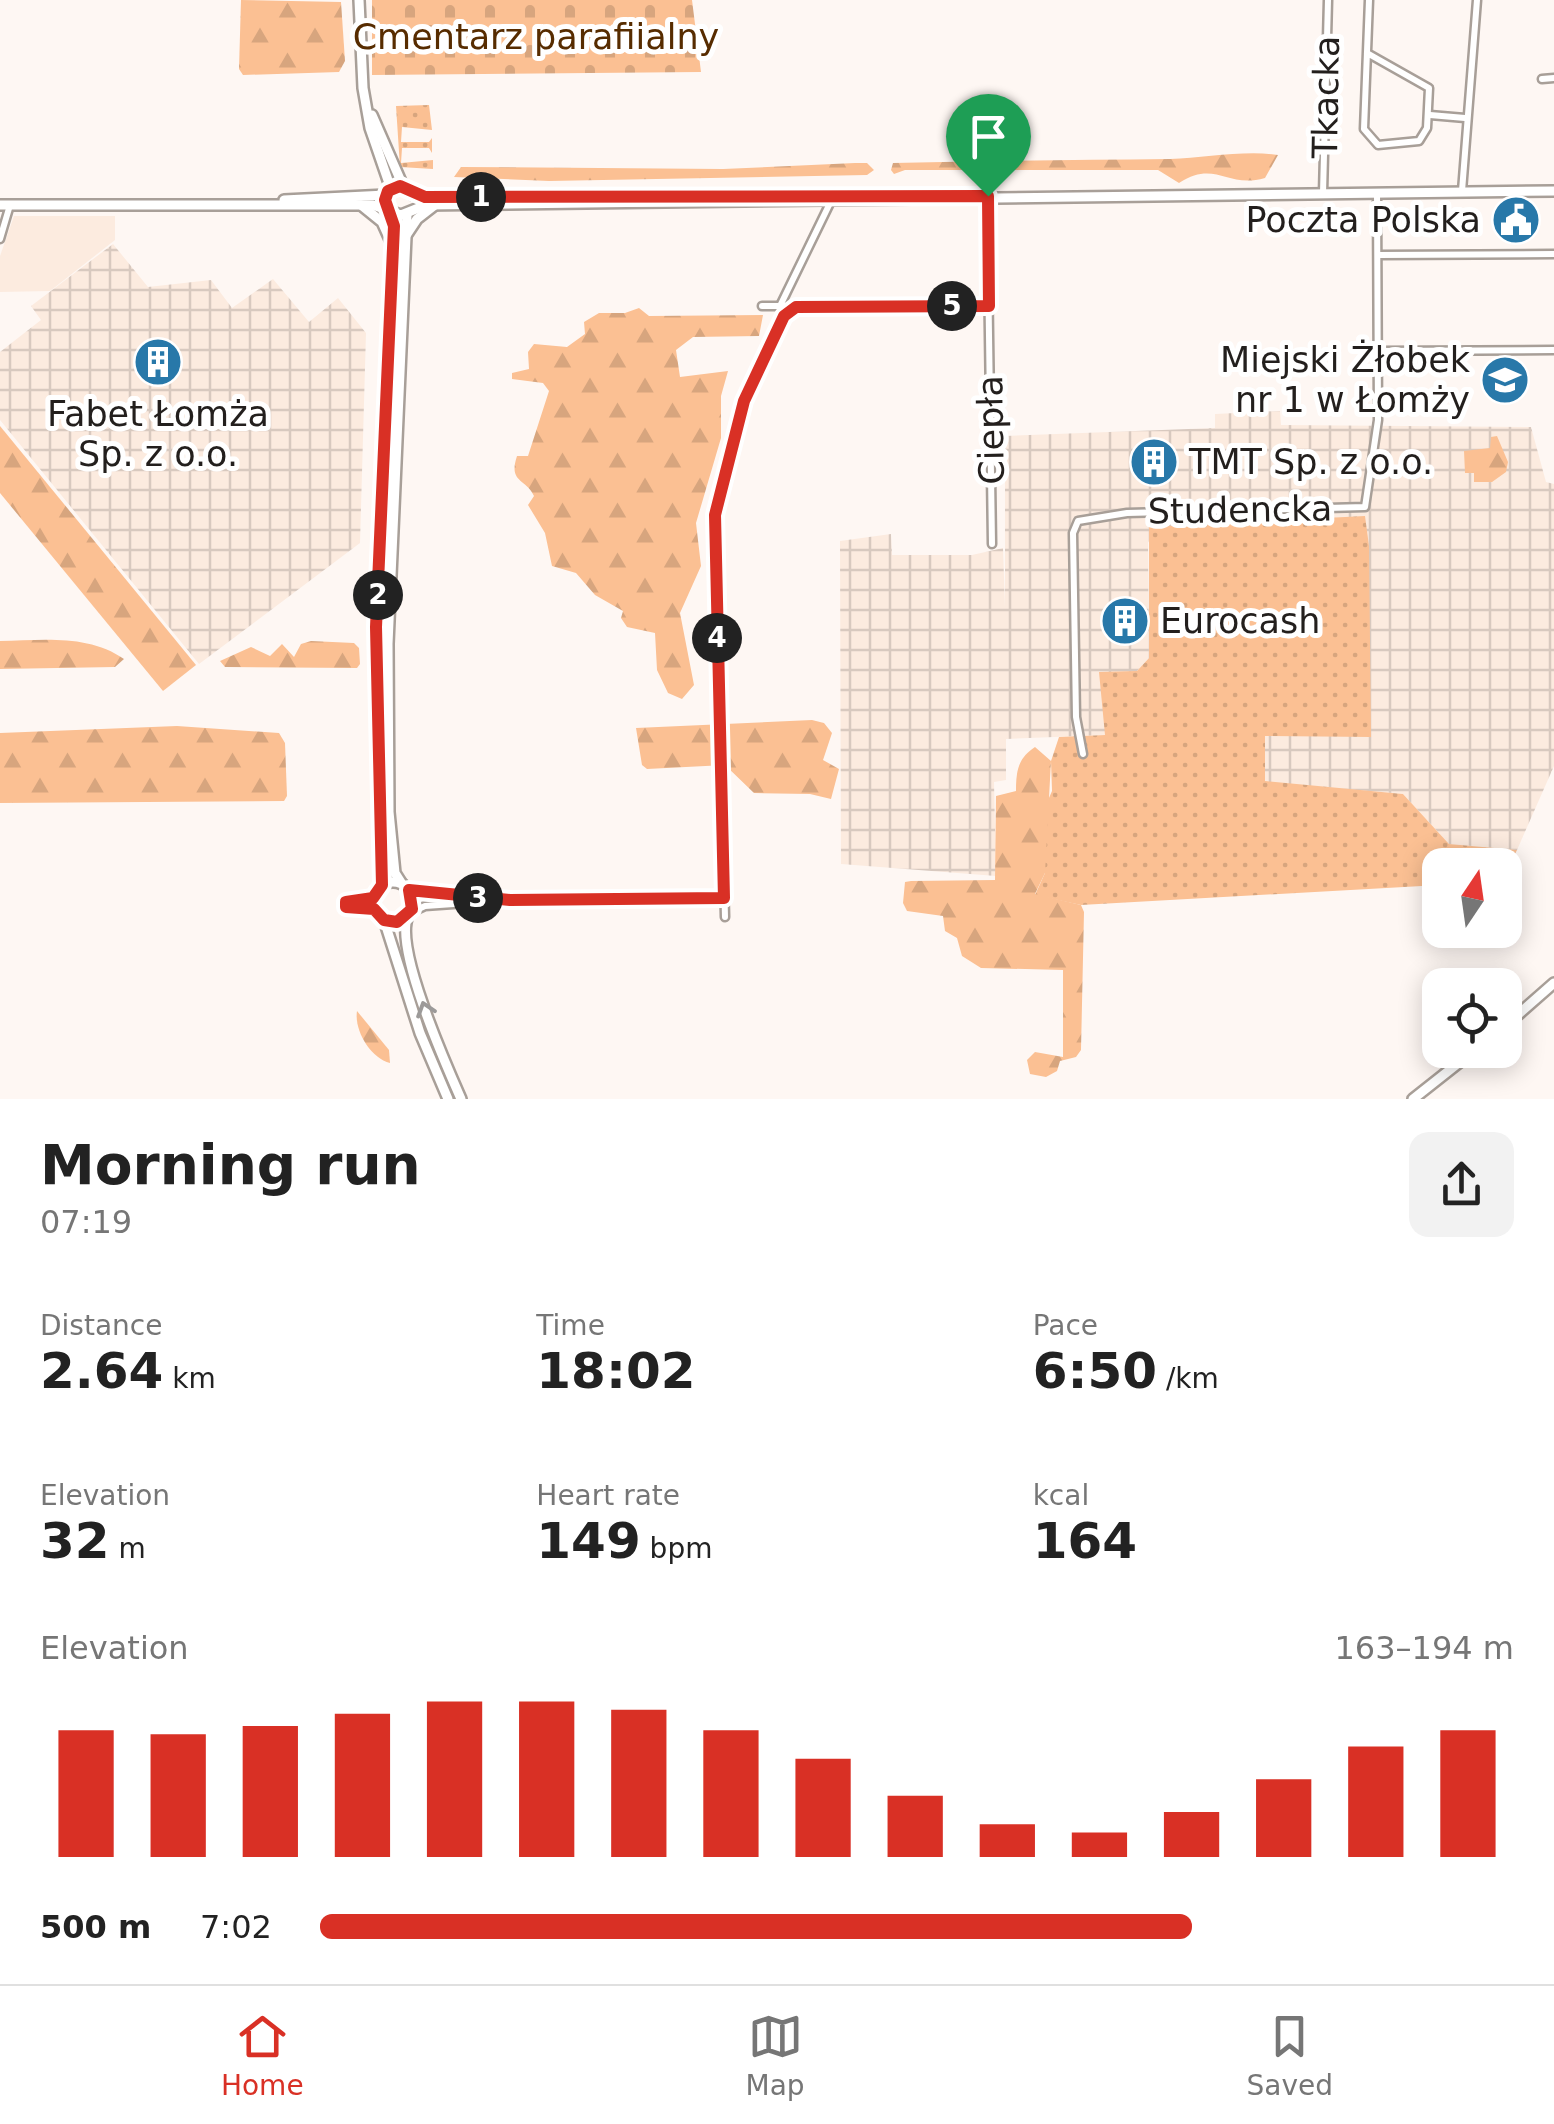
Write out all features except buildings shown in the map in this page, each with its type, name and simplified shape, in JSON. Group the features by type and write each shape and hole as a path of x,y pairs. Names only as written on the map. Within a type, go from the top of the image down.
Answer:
{"main road":[{"path":"359,0 365,98 389,201 392,245 376,627 382,885 374,903 384,920 420,1033 448,1099"},
{"path":"365,98 403,186 414,195 593,200"},
{"path":"268,202 360,205 389,201 403,186"},
{"path":"5,205 389,201 409,211 436,204 593,200 1554,190"},
{"path":"414,195 404,239 388,644 390,812 395,874 414,904 404,932 412,966 433,1033 461,1099"},
{"path":"404,239 417,218 436,204"},
{"path":"360,205 382,222 392,245"},
{"path":"382,885 406,886"},
{"path":"384,920 397,922 409,915"},
{"path":"1522,1011 1554,983"},
{"path":"1413,1099 1452,1068"}],"street":[{"name":"Tkacka","path":"1323,193 1328,0"},
{"path":"1367,53 1427,86 1430,115 1424,137 1416,143 1378,145 1368,138 1367,53 1369,0"},
{"path":"1462,192 1477,0"},
{"path":"1542,79 1554,78"},
{"path":"1430,115 1465,118"},
{"name":"Studencka","path":"1083,754 1076,717 1072,532 1078,521 1128,513 1365,508 1378,420 1378,193"},
{"name":"Ciepła","path":"988,196 992,544"},
{"path":"780,306 832,198"},
{"path":"0,239 5,205"},
{"path":"1378,255 1554,254"},
{"path":"762,306 989,306"},
{"path":"725,917 715,515 744,401 791,309"},
{"path":"1378,351 1554,350"},
{"path":"406,886 510,900"},
{"path":"409,915 425,906 510,900 724,898"},
{"path":"346,905 374,903"}],"shaded area":[{"path":"14,216 115,216 115,240 50,291 0,292 0,256"},
{"path":"113,244 148,287 211,280 232,308 273,279 309,322 338,298 366,333 360,543 199,664 0,420 0,352 41,320 31,306"},
{"path":"1280,411 1281,425 1531,427 1546,482 1554,484 1554,766 1518,848 1449,844 1403,794 1265,782 1264,736 1148,541 1149,658 1137,671 1106,735 1006,739 1006,780 994,782 996,876 841,864 840,541 891,534 892,555 972,555 1003,548 1005,607 1005,436 1215,428 1215,414"}],"green space":[{"path":"241,0 341,2 345,61 339,72 243,75 239,69"},
{"name":"Cmentarz parafiialny","path":"372,0 692,0 701,72 372,75"},
{"path":"429,105 432,130 402,127 401,142 429,142 432,138 432,153 429,148 402,148 401,163 433,160 433,169 400,167 396,106"},
{"path":"1278,155 1265,178 1240,180 1203,174 1179,183 1158,170 905,170 894,174 891,170 893,163"},
{"path":"867,163 874,170 867,175 549,181 454,177 461,167 723,169"},
{"path":"397,228 401,229 389,538 384,537"},
{"path":"639,308 649,316 763,315 759,336 693,337 676,350 680,377 728,371 721,396 721,438 696,523 701,566 680,613 694,685 682,699 668,693 657,670 655,633 627,627 621,618 623,611 595,595 576,573 552,566 545,533 528,505 534,496 515,471 517,456 528,456 549,391 543,383 512,379 512,373 529,369 528,352 534,344 567,347 585,334 584,322 599,313 625,313"},
{"path":"0,426 196,665 163,691 0,493"},
{"path":"1497,436 1508,462 1506,472 1492,482 1474,482 1474,473 1465,473 1464,451 1490,448 1491,437"},
{"path":"1365,516 1369,546 1371,737 1265,736 1265,781 1403,794 1449,844 1494,848 1422,848 1422,886 1081,905 1035,895 1045,873 1045,807 1052,791 1051,761 1059,737 1105,735 1099,672 1137,671 1149,658 1149,527"},
{"path":"0,641 80,642 124,659 115,667 0,669"},
{"path":"354,643 359,648 360,664 357,668 225,667 220,661 251,647 270,656 282,644 294,657 301,644"},
{"path":"812,720 824,723 832,733 823,760 839,769 831,799 810,794 754,793 725,765 647,769 642,765 636,728"},
{"path":"177,726 279,733 285,743 284,801 0,803 0,733"},
{"path":"1035,747 1051,761 1045,873 1035,894 1081,905 1084,912 1081,1050 1076,1057 1060,1061 1057,1071 1046,1077 1030,1074 1027,1060 1035,1052 1063,1057 1063,970 981,968 962,956 957,938 945,931 943,916 907,911 903,903 905,882 995,880 996,796 1016,791 1019,766"},
{"path":"357,1011 389,1050 390,1063 365,1042"}],"place":[{"name":"Poczta Polska","path":"1516,220"},
{"name":"Fabet Łomża Sp. z o.o.","path":"158,362"},
{"name":"Miejski Żłobek nr 1 w Łomży","path":"1505,380"},
{"name":"TMT Sp. z o.o.","path":"1154,462"},
{"name":"Eurocash","path":"1125,621"}],"route":[{"path":"400,186 425,197 542,196 593,200 988,196 989,306 796,307 784,316 744,401 720,488 714,530 724,898 510,900 409,890 412,909 397,922 384,920 374,909 346,907 346,902 373,898 382,885 376,646 394,226 385,202 388,191 400,186"}]}
